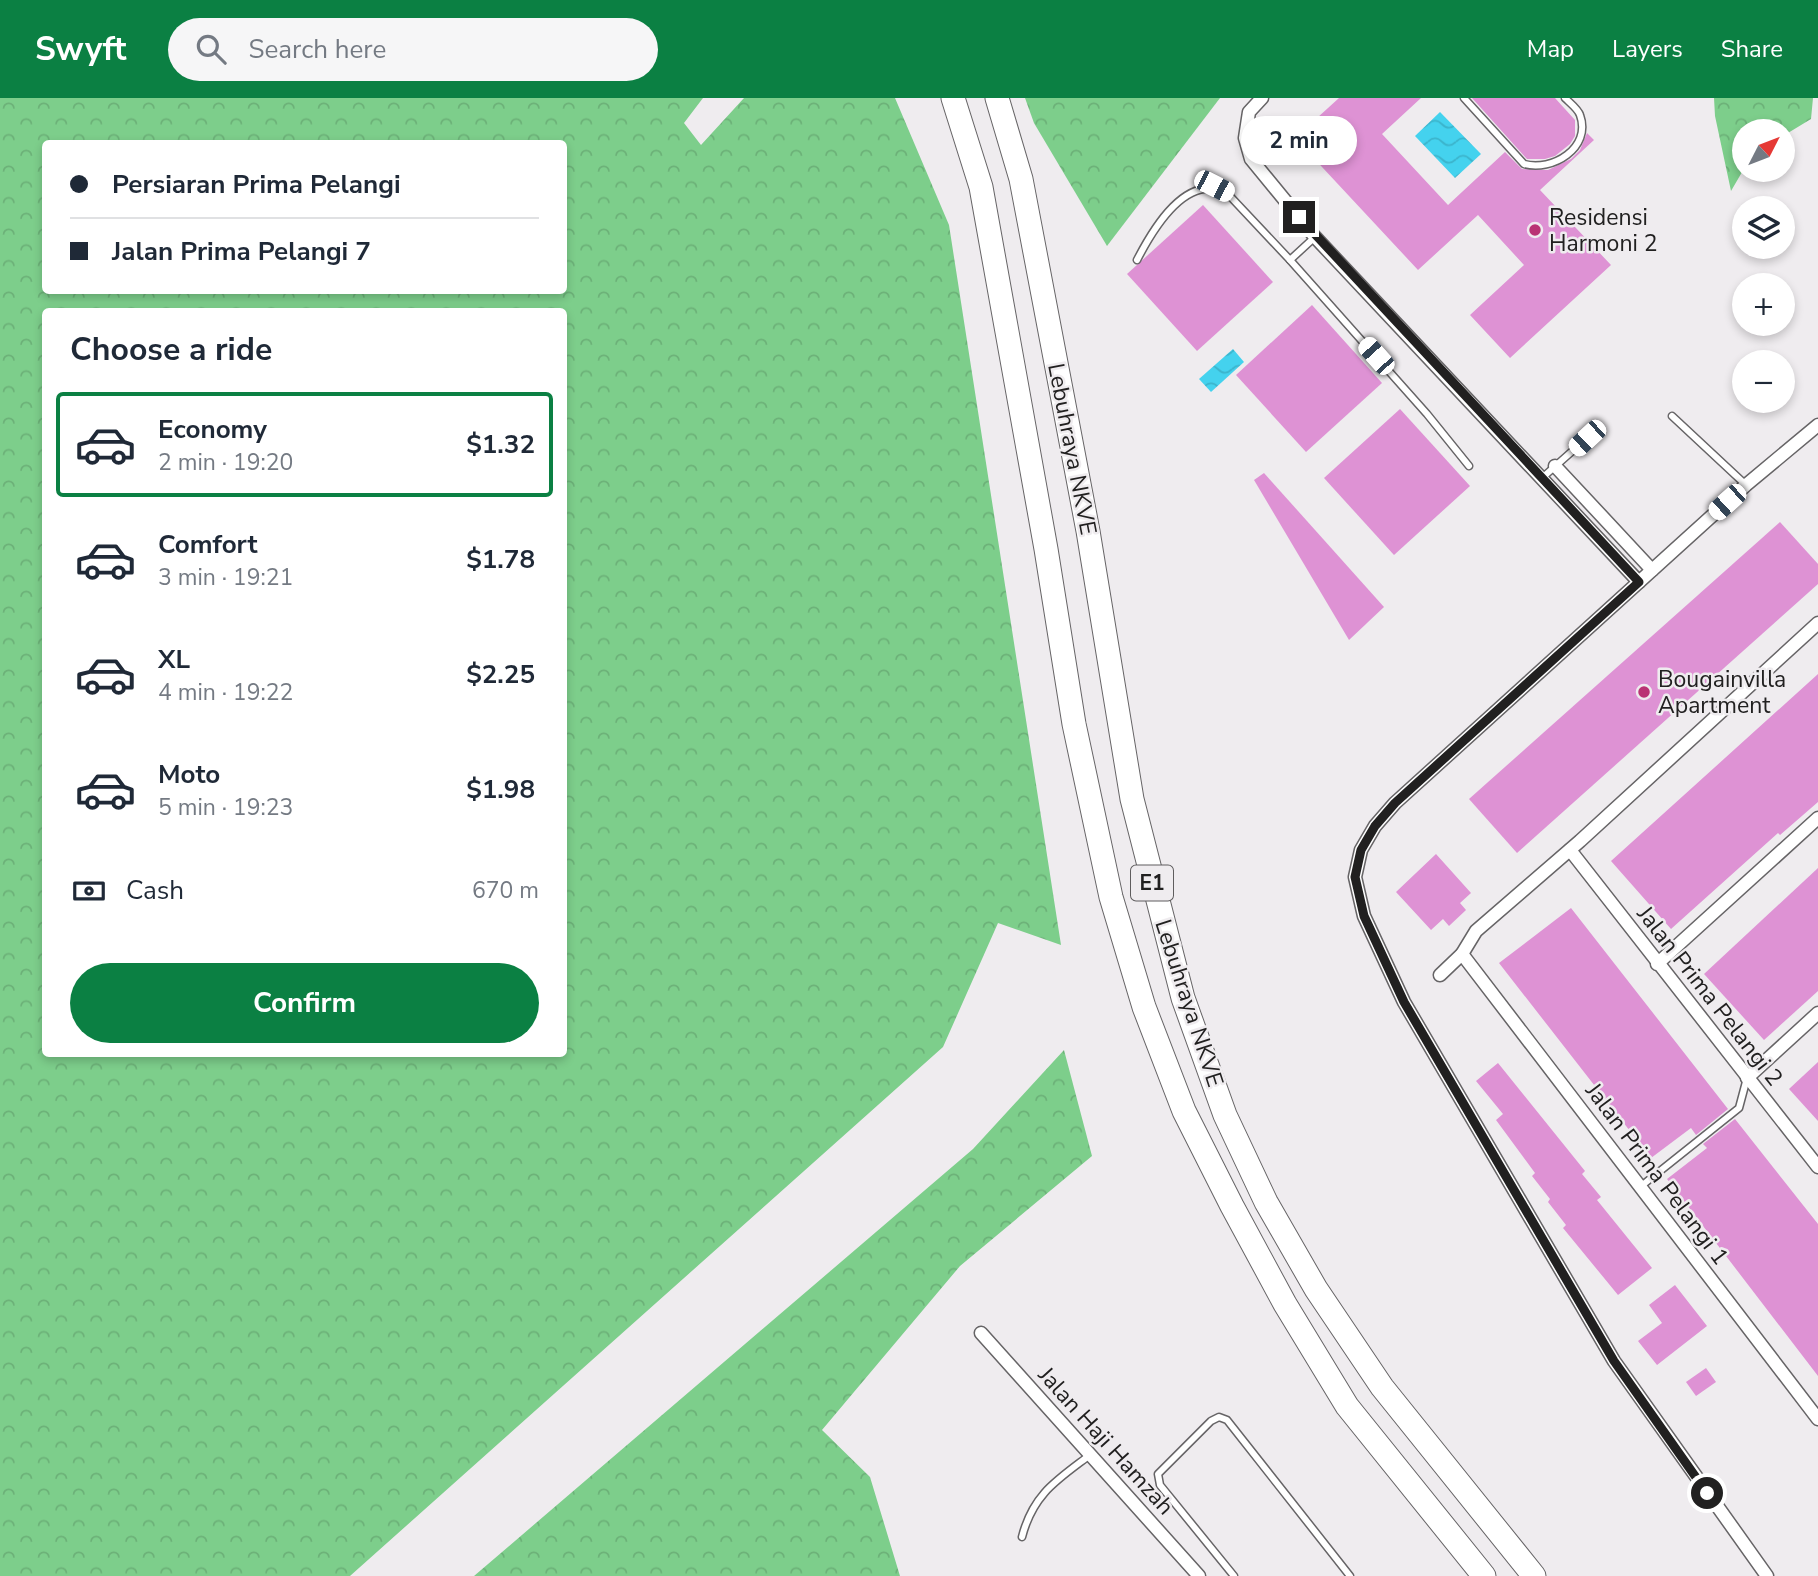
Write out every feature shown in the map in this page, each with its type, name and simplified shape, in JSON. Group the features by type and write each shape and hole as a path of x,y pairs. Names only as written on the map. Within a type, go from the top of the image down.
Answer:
{"highway":[{"name":"Lebuhraya NKVE","path":"953,98 981,187 1046,550 1074,724 1111,897 1144,1007 1184,1111 1285,1304 1347,1406 1484,1576"},
{"name":"Lebuhraya NKVE","path":"997,98 1021,179 1088,531 1132,799 1183,998 1225,1115 1266,1202 1316,1289 1382,1387 1534,1576"}],"street":[{"path":"1262,98 1249,112 1245,138 1251,159 1315,237 1639,582"},
{"path":"1767,1576 1614,1361 1404,1002 1364,916 1355,877 1361,850 1375,826 1395,803 1746,485 1818,425"},
{"path":"1555,466 1652,570"},
{"path":"1440,975 1462,954 1476,931 1570,850 1818,623"},
{"path":"1657,964 1818,818"},
{"name":"Jalan Prima Pelangi 2","path":"1570,850 1818,1167"},
{"name":"Jalan Prima Pelangi 1","path":"1462,954 1818,1419"},
{"path":"1747,1078 1818,1013"},
{"name":"Jalan Haji Hamzah","path":"981,1333 1199,1576"}],"lane":[{"path":"1464,98 1524,164 1535,167 1560,160 1578,145 1582,134 1580,114 1565,98"},
{"path":"1137,260 1152,232 1181,199 1198,190 1214,186 1227,193 1427,414 1469,466"},
{"path":"1290,260 1315,237"},
{"path":"1672,416 1746,485"},
{"path":"1542,478 1587,438"},
{"path":"1640,1186 1739,1108 1747,1078"},
{"path":"1234,1576 1160,1485 1158,1474 1211,1421 1219,1417 1227,1420 1350,1576"},
{"path":"1022,1537 1026,1520 1040,1496 1090,1455"}],"green space":[{"path":"0,98 703,98 684,123 701,145 744,98 895,98 949,225 1061,945 998,923 943,1047 350,1576 0,1576"},
{"path":"1025,98 1220,98 1107,246 1034,123"},
{"path":"1714,98 1813,98 1811,119 1796,128 1796,119 1732,119 1732,182 1736,182 1731,191 1715,116"},
{"path":"1064,1050 1092,1156 960,1266 822,1430 870,1477 900,1576 474,1576 973,1149"}],"water":[{"path":"1440,112 1481,154 1455,178 1415,136"},
{"path":"1233,349 1244,362 1211,392 1199,379"}],"building":[{"path":"1339,98 1421,98 1382,134 1448,205 1505,152 1522,169 1548,170 1571,159 1580,150 1587,133 1594,140 1540,190 1611,265 1510,358 1470,315 1524,265 1478,215 1418,270 1295,138"},
{"path":"1472,98 1555,98 1575,120 1575,136 1570,144 1555,156 1527,159"},
{"path":"1203,205 1273,282 1197,351 1127,274"},
{"path":"1312,305 1382,383 1306,452 1236,375"},
{"path":"1400,409 1470,486 1394,555 1324,478"},
{"path":"1264,473 1384,607 1349,640 1254,480"},
{"name":"Bougainvilla Apartment","path":"1780,522 1818,564 1818,584 1517,853 1469,799"},
{"path":"1818,674 1818,802 1780,835 1778,833 1671,929 1611,861"},
{"path":"1436,854 1471,893 1460,903 1466,910 1449,926 1443,919 1431,930 1396,892"},
{"path":"1818,868 1818,991 1764,1040 1704,974"},
{"path":"1571,908 1728,1109 1696,1135 1691,1128 1651,1158 1499,963"},
{"path":"1818,1062 1818,1121 1789,1089"},
{"path":"1498,1063 1585,1171 1582,1174 1601,1197 1597,1200 1652,1268 1618,1295 1563,1228 1566,1225 1532,1176 1535,1173 1496,1120 1503,1114 1476,1081"},
{"path":"1735,1119 1818,1224 1818,1376 1667,1179 1707,1148 1703,1144"},
{"path":"1675,1285 1707,1326 1657,1365 1638,1341 1662,1323 1649,1305"},
{"path":"1706,1368 1716,1382 1696,1396 1686,1382"}],"place":[{"name":"Residensi Harmoni 2","path":"1535,230"},
{"name":"Bougainvilla Apartment","path":"1644,692"}],"route":[{"path":"1299,217 1639,582 1395,803 1375,826 1361,850 1355,877 1364,916 1404,1002 1614,1361 1707,1493"}]}
